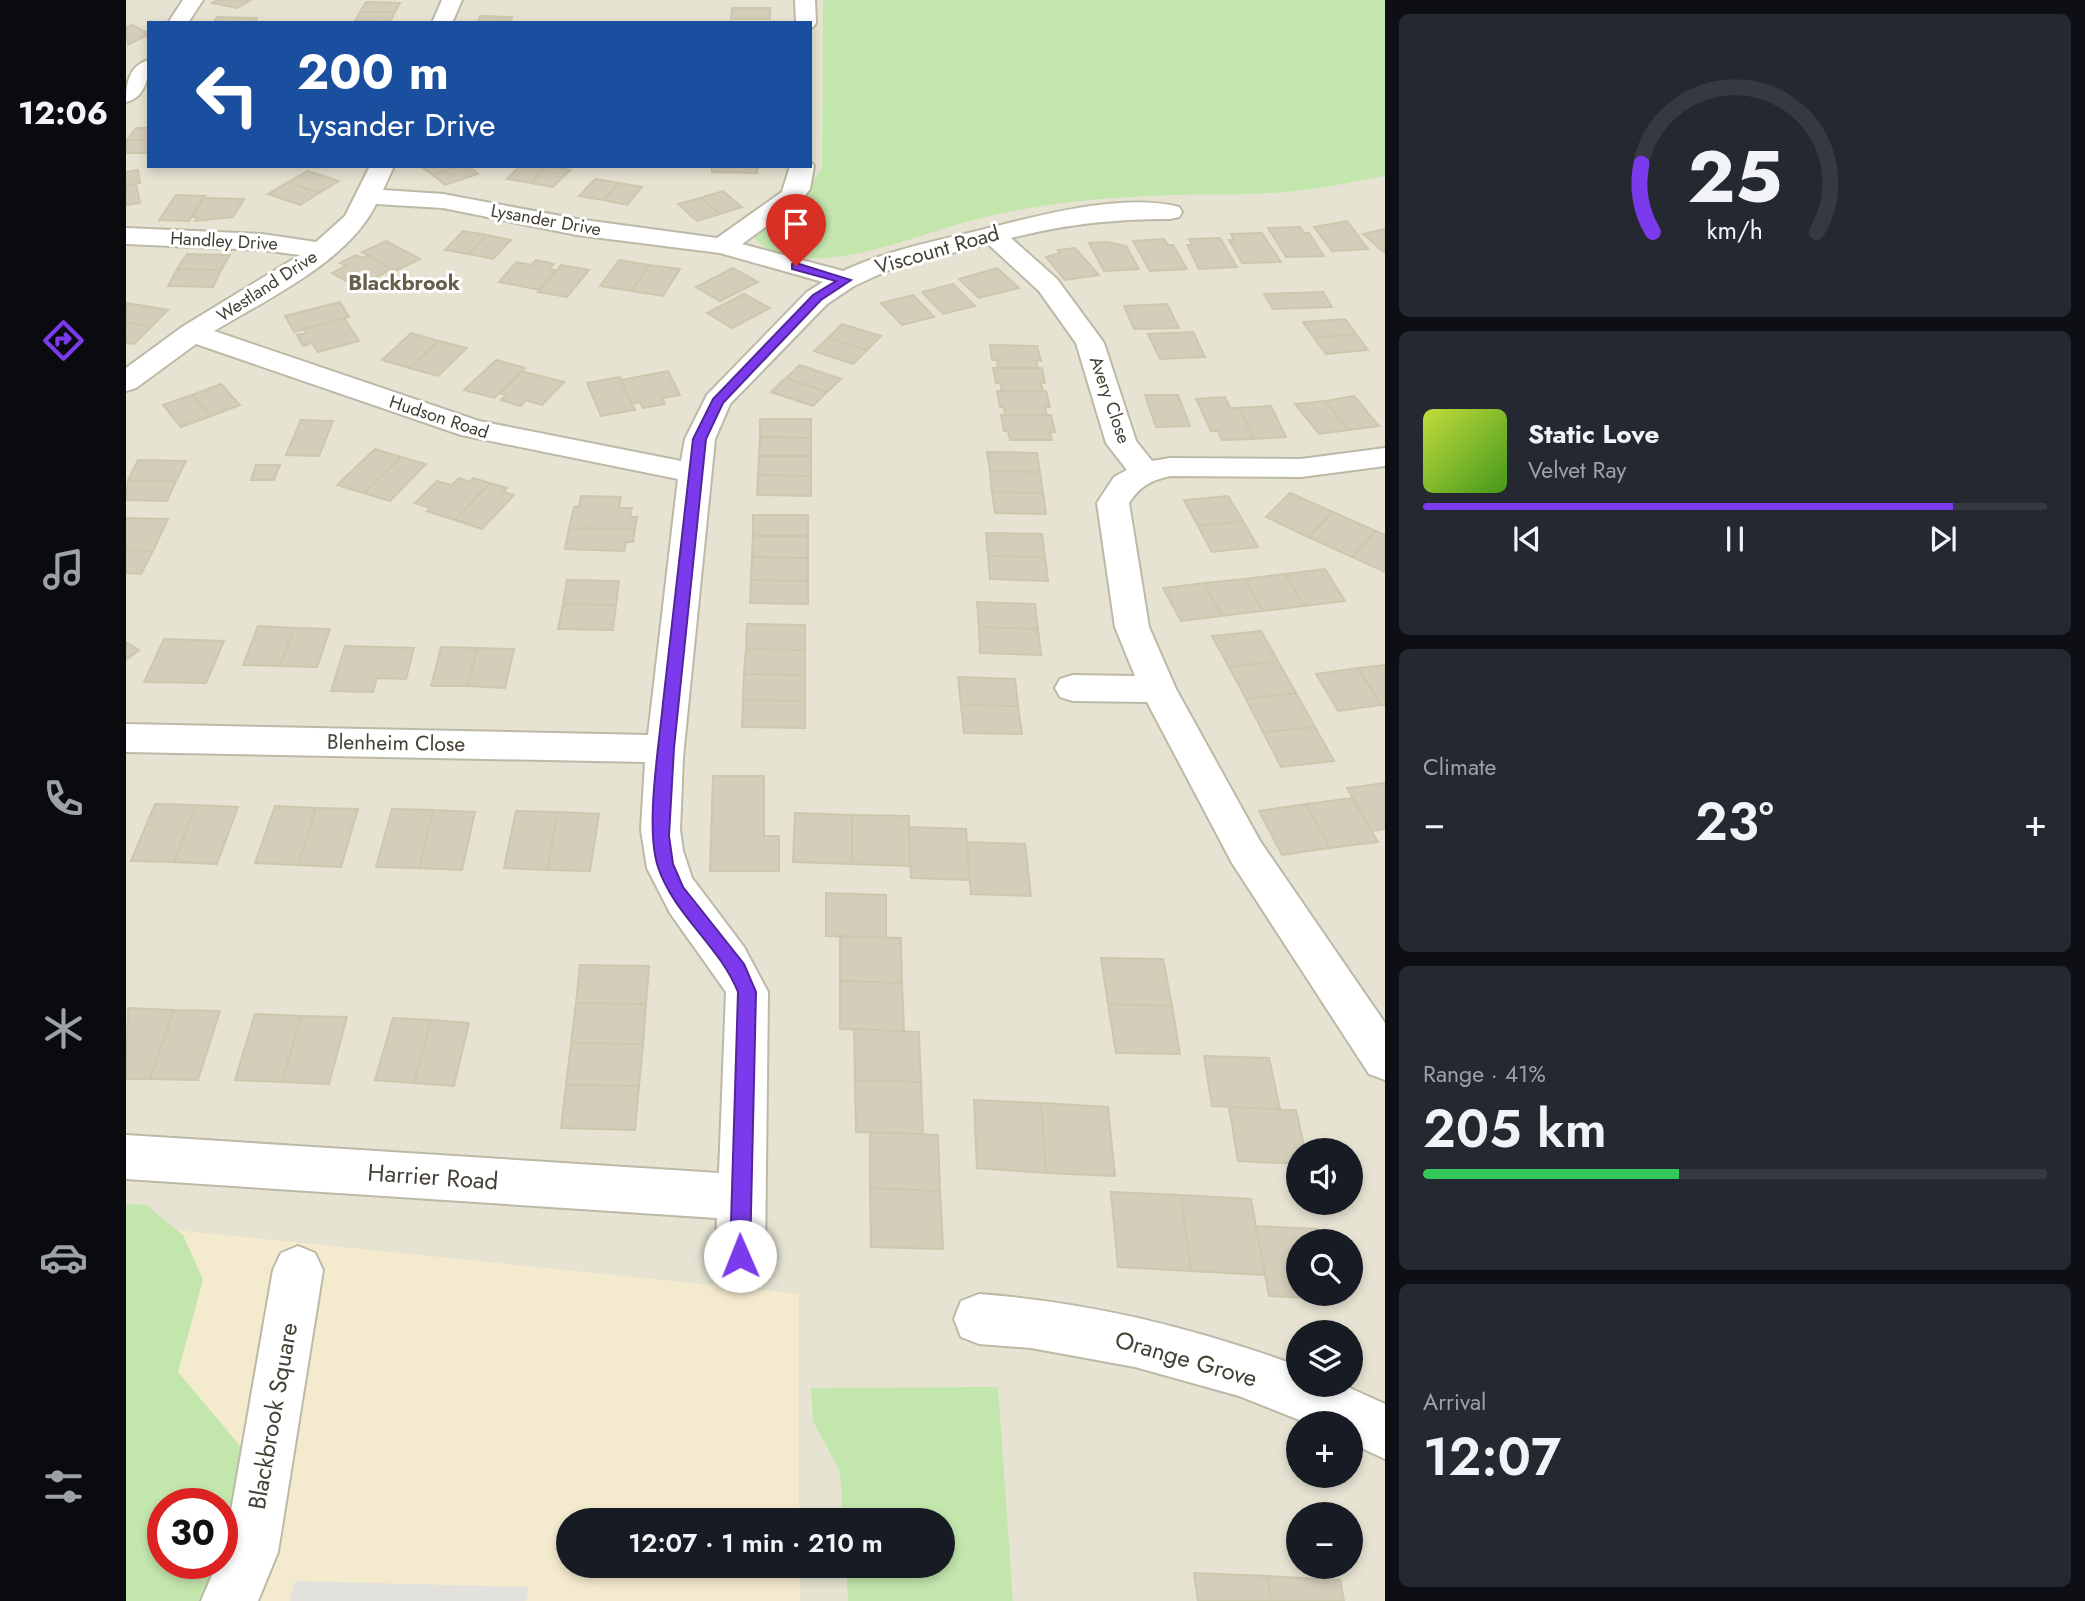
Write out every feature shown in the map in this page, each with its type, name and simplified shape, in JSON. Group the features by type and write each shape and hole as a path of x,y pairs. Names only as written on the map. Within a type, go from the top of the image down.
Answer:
{"street":[{"path":"179,21 193,0"},
{"path":"443,21 452,0"},
{"path":"805,0 806,21"},
{"path":"126,94 140,71"},
{"name":"Westland Drive","path":"126,382 192,334 300,268 356,220 381,168"},
{"path":"722,246 791,197 798,189 802,168"},
{"name":"Lysander Drive","path":"369,196 443,201 577,227 722,246 845,280"},
{"name":"Viscount Road","path":"740,1256 739,1197 747,992 738,969 676,891 665,864 661,836 666,748 694,473 700,439 717,401 817,298 845,280 886,261 1065,217 1106,212 1170,212"},
{"name":"Avery Close","path":"992,234 1048,285 1090,343 1121,443 1145,472"},
{"name":"Handley Drive","path":"126,236 261,242 321,250"},
{"name":"Hudson Road","path":"192,334 472,429 694,473"},
{"path":"1385,457 1301,468 1170,467 1145,472 1125,484 1112,503 1132,627 1158,689 1246,852 1385,1060"},
{"path":"1073,688 1158,689"},
{"name":"Blenheim Close","path":"126,738 666,748"},
{"name":"Harrier Road","path":"126,1157 739,1197"},
{"name":"Blackbrook Square","path":"229,1601 250,1552 298,1270"},
{"name":"Orange Grove","path":"979,1319 1035,1322 1176,1353 1301,1395 1385,1432"}],"shaded area":[{"path":"126,0 1385,0 1385,1601 126,1601"},
{"path":"146,1227 799,1294 799,1508 556,1508 556,1578 800,1578 800,1601 126,1601 126,1276"},
{"path":"295,1581 529,1587 526,1601 290,1601"}],"green space":[{"path":"823,0 1385,0 1385,176 1286,192 1122,197 1046,205 970,221 858,253 827,258 798,258 772,251 753,236 796,206 822,168"},
{"path":"126,1204 146,1205 183,1235 203,1280 178,1372 241,1447 238,1496 238,1488 147,1488 147,1579 209,1579 200,1601 126,1601"},
{"path":"998,1387 1013,1601 848,1601 847,1578 955,1578 955,1508 842,1508 840,1472 813,1421 811,1388"}],"building":[{"path":"217,0 251,0 237,8 212,3"},
{"path":"366,2 400,3 395,12 360,12"},
{"path":"732,8 770,8 770,19 731,19"},
{"path":"360,12 395,12 390,21 355,21"},
{"path":"480,16 512,17 511,21 479,21"},
{"path":"217,17 257,18 255,21 214,21"},
{"path":"133,25 147,35 128,45 126,27"},
{"path":"136,128 147,128 147,140 127,140"},
{"path":"127,140 147,140 147,153 126,153"},
{"path":"423,168 453,168 433,175"},
{"path":"453,168 470,168 478,174 445,185 433,175"},
{"path":"518,168 544,168 531,183 507,179"},
{"path":"544,168 570,170 553,187 531,183"},
{"path":"712,168 758,168 757,173 712,172"},
{"path":"138,170 140,183 126,186 126,172"},
{"path":"308,171 339,181 319,193 288,182"},
{"path":"595,179 619,183 603,200 579,196"},
{"path":"288,182 319,193 300,205 268,194"},
{"path":"619,183 642,187 627,205 603,200"},
{"path":"136,184 140,203 126,205 126,186"},
{"path":"723,191 742,207 720,214 700,198"},
{"path":"176,195 205,196 189,221 159,220"},
{"path":"203,198 244,199 233,217 195,221 198,217 191,216"},
{"path":"700,198 720,214 697,221 678,204"},
{"path":"1347,221 1368,249 1332,251 1314,227"},
{"path":"1300,227 1304,233 1309,233 1324,256 1286,257 1268,228"},
{"path":"1385,229 1385,253 1363,234"},
{"path":"463,231 487,235 468,254 445,250"},
{"path":"1262,233 1281,262 1242,263 1229,240 1234,240 1231,234"},
{"path":"487,235 511,240 493,259 468,254"},
{"path":"1220,238 1237,267 1199,269 1187,245 1192,245 1189,239"},
{"path":"1164,239 1168,245 1173,245 1187,269 1150,271 1133,241"},
{"path":"386,241 420,259 395,271 362,252"},
{"path":"1107,242 1126,246 1139,269 1104,271 1089,243"},
{"path":"1075,248 1099,275 1065,280 1046,257 1060,253 1058,250"},
{"path":"187,254 230,255 221,270 177,269"},
{"path":"356,255 362,258 368,256 392,269 357,287 332,273 346,266 340,263"},
{"path":"536,260 554,264 550,269 556,270 540,290 499,282 516,262 531,265"},
{"path":"619,260 649,265 631,291 600,286"},
{"path":"561,265 589,270 567,297 538,292"},
{"path":"649,265 680,269 663,296 631,291"},
{"path":"733,268 758,282 720,301 696,287"},
{"path":"997,268 1019,288 979,298 959,279"},
{"path":"177,269 221,270 213,287 168,286"},
{"path":"953,284 975,306 943,314 922,292"},
{"path":"1323,292 1332,307 1273,309 1264,294"},
{"path":"744,294 770,308 732,328 707,313"},
{"path":"913,295 934,317 902,325 881,303"},
{"path":"340,302 349,317 294,332 285,316"},
{"path":"127,303 168,310 151,327 126,322"},
{"path":"1167,304 1179,328 1134,329 1124,306"},
{"path":"344,318 359,341 318,352 312,343 303,346 297,335 307,333 304,329"},
{"path":"1345,319 1356,334 1314,338 1303,322"},
{"path":"126,322 151,327 134,344 126,343"},
{"path":"842,324 881,336 867,350 828,338"},
{"path":"1193,332 1205,357 1160,359 1148,334"},
{"path":"411,333 439,341 409,368 382,360"},
{"path":"1356,334 1368,350 1326,354 1314,338"},
{"path":"828,338 867,350 853,364 814,351"},
{"path":"439,341 467,348 438,376 409,368"},
{"path":"990,345 1037,346 1041,361 1036,360 1038,368 998,368 997,360 992,360"},
{"path":"496,360 525,368 494,398 464,390"},
{"path":"800,365 841,379 827,392 786,378"},
{"path":"993,368 1042,368 1045,383 1041,383 1043,391 1002,391 1000,383 996,383"},
{"path":"522,371 564,382 542,405 526,400 520,406 501,400 506,395 500,393"},
{"path":"668,371 680,395 662,398 665,404 643,408 640,402 632,404 621,380"},
{"path":"620,377 635,410 601,416 587,383"},
{"path":"786,378 827,392 813,406 771,392"},
{"path":"221,384 240,405 211,416 192,395"},
{"path":"997,391 1046,391 1050,407 1045,407 1047,415 1005,415 1004,407 1000,407"},
{"path":"192,395 211,416 181,427 163,405"},
{"path":"1145,395 1178,395 1190,426 1156,427"},
{"path":"1354,396 1379,426 1349,430 1325,401"},
{"path":"1225,397 1230,408 1239,408 1254,439 1222,440 1218,431 1211,431 1196,399"},
{"path":"1325,401 1349,430 1319,434 1295,404"},
{"path":"1271,406 1286,437 1254,439 1239,408"},
{"path":"1001,415 1051,415 1055,432 1050,432 1052,440 1010,440 1008,431 1004,431"},
{"path":"760,419 811,419 811,438 760,437"},
{"path":"301,420 333,421 319,456 286,455"},
{"path":"760,437 811,438 811,456 759,456"},
{"path":"375,449 401,457 364,493 337,485"},
{"path":"987,452 1037,453 1040,472 990,471"},
{"path":"759,456 811,456 811,476 758,475"},
{"path":"401,457 426,464 390,501 364,493"},
{"path":"138,460 186,461 176,481 128,480"},
{"path":"256,465 280,465 274,480 251,480"},
{"path":"990,471 1040,472 1043,493 992,492"},
{"path":"758,475 811,476 811,496 757,495"},
{"path":"459,478 470,482 473,478 490,483 455,520 427,511 430,508 415,503 437,481 452,485"},
{"path":"128,480 176,481 167,501 126,500"},
{"path":"490,483 507,488 503,492 514,495 482,529 455,520"},
{"path":"992,492 1043,493 1046,514 995,513"},
{"path":"1290,493 1333,512 1308,537 1266,517"},
{"path":"581,496 621,497 619,508 632,508 630,517 637,517 635,529 569,528 574,507 579,506"},
{"path":"1228,496 1243,521 1198,526 1184,500"},
{"path":"1333,512 1376,531 1352,557 1308,537"},
{"path":"753,515 808,515 808,536 753,536"},
{"path":"126,518 168,519 153,551 126,550"},
{"path":"1243,521 1258,547 1212,552 1198,526"},
{"path":"569,528 635,529 633,542 626,542 624,551 565,549"},
{"path":"1376,531 1385,535 1385,572 1352,557"},
{"path":"986,533 1042,534 1045,557 988,556"},
{"path":"753,536 808,536 808,558 752,557"},
{"path":"126,550 153,551 141,574 126,573"},
{"path":"988,556 1045,557 1048,581 990,579"},
{"path":"752,557 808,558 808,581 751,580"},
{"path":"1325,569 1345,601 1304,606 1285,574"},
{"path":"1285,574 1304,606 1263,611 1244,579"},
{"path":"1244,579 1263,611 1222,616 1204,583"},
{"path":"567,580 619,581 616,605 563,604"},
{"path":"751,580 808,581 808,604 750,603"},
{"path":"1204,583 1222,616 1181,621 1163,588"},
{"path":"977,602 1035,604 1038,629 979,627"},
{"path":"563,604 616,605 613,630 558,629"},
{"path":"747,624 805,625 805,650 746,649"},
{"path":"258,626 294,628 280,666 243,665"},
{"path":"979,627 1038,629 1041,655 980,653"},
{"path":"294,628 330,629 317,667 280,666"},
{"path":"1261,631 1278,661 1229,667 1212,636"},
{"path":"164,639 224,641 206,683 144,682"},
{"path":"126,642 139,650 126,660"},
{"path":"345,646 414,648 406,679 377,678 373,692 331,691"},
{"path":"441,647 477,648 468,686 431,686"},
{"path":"477,648 514,649 505,688 468,686"},
{"path":"746,649 805,650 805,675 744,674"},
{"path":"1278,661 1296,693 1246,699 1229,667"},
{"path":"1385,665 1385,705 1381,705 1358,668"},
{"path":"1358,668 1381,705 1338,711 1316,674"},
{"path":"744,674 805,675 805,701 743,700"},
{"path":"958,677 1015,679 1018,706 961,705"},
{"path":"1296,693 1315,727 1263,732 1246,699"},
{"path":"743,700 805,701 805,728 742,727"},
{"path":"961,705 1018,706 1022,734 964,733"},
{"path":"1315,727 1334,761 1281,767 1263,732"},
{"path":"713,776 764,776 764,836 779,836 779,871 710,871"},
{"path":"1385,783 1385,829 1371,831 1347,788"},
{"path":"1352,798 1378,842 1330,848 1306,804"},
{"path":"155,804 196,805 174,862 131,861"},
{"path":"1306,804 1330,848 1282,855 1259,811"},
{"path":"196,805 238,807 217,864 174,862"},
{"path":"275,806 316,808 298,865 255,863"},
{"path":"316,808 358,809 341,867 298,865"},
{"path":"392,809 433,810 419,868 376,867"},
{"path":"433,810 475,812 462,870 419,868"},
{"path":"516,811 558,812 547,870 504,868"},
{"path":"558,812 599,814 590,871 547,870"},
{"path":"795,813 852,815 852,864 793,862"},
{"path":"852,815 909,816 910,866 852,864"},
{"path":"909,827 966,829 970,880 911,878"},
{"path":"967,842 1025,844 1031,896 971,894"},
{"path":"826,893 886,895 886,938 826,936"},
{"path":"840,936 901,938 902,983 840,981"},
{"path":"1101,958 1163,959 1172,1006 1108,1004"},
{"path":"580,965 649,966 646,1004 576,1003"},
{"path":"840,981 902,983 904,1031 840,1029"},
{"path":"576,1003 646,1004 643,1044 571,1043"},
{"path":"1108,1004 1172,1006 1180,1054 1116,1053"},
{"path":"128,1008 174,1010 150,1079 126,1079"},
{"path":"174,1010 220,1011 198,1080 150,1079"},
{"path":"255,1014 301,1016 282,1082 235,1080"},
{"path":"301,1016 347,1017 329,1084 282,1082"},
{"path":"393,1018 431,1020 414,1083 375,1080"},
{"path":"431,1020 469,1023 454,1086 414,1083"},
{"path":"854,1029 919,1032 921,1082 855,1080"},
{"path":"571,1043 643,1044 639,1086 566,1085"},
{"path":"1204,1056 1269,1058 1280,1109 1212,1106"},
{"path":"855,1080 921,1082 923,1134 856,1132"},
{"path":"566,1085 639,1086 635,1130 561,1128"},
{"path":"974,1100 1041,1103 1046,1173 977,1168"},
{"path":"1041,1103 1108,1107 1115,1176 1046,1173"},
{"path":"1229,1107 1296,1110 1302,1138 1286,1138 1286,1163 1238,1161"},
{"path":"870,1132 938,1135 940,1191 870,1188"},
{"path":"870,1188 940,1191 943,1249 871,1247"},
{"path":"1111,1192 1181,1195 1191,1271 1118,1267"},
{"path":"1181,1195 1251,1199 1265,1275 1191,1271"},
{"path":"1256,1226 1318,1229 1286,1229 1286,1297 1269,1296"},
{"path":"1194,1573 1267,1576 1271,1601 1198,1601"},
{"path":"1267,1576 1340,1580 1344,1601 1271,1601"}],"district":[{"name":"Blackbrook","path":"404,283"}],"route":[{"path":"740,1256 739,1197 747,992 738,969 693,916 676,891 665,864 661,836 666,748 694,473 700,439 717,401 817,298 845,280 796,266"}]}
